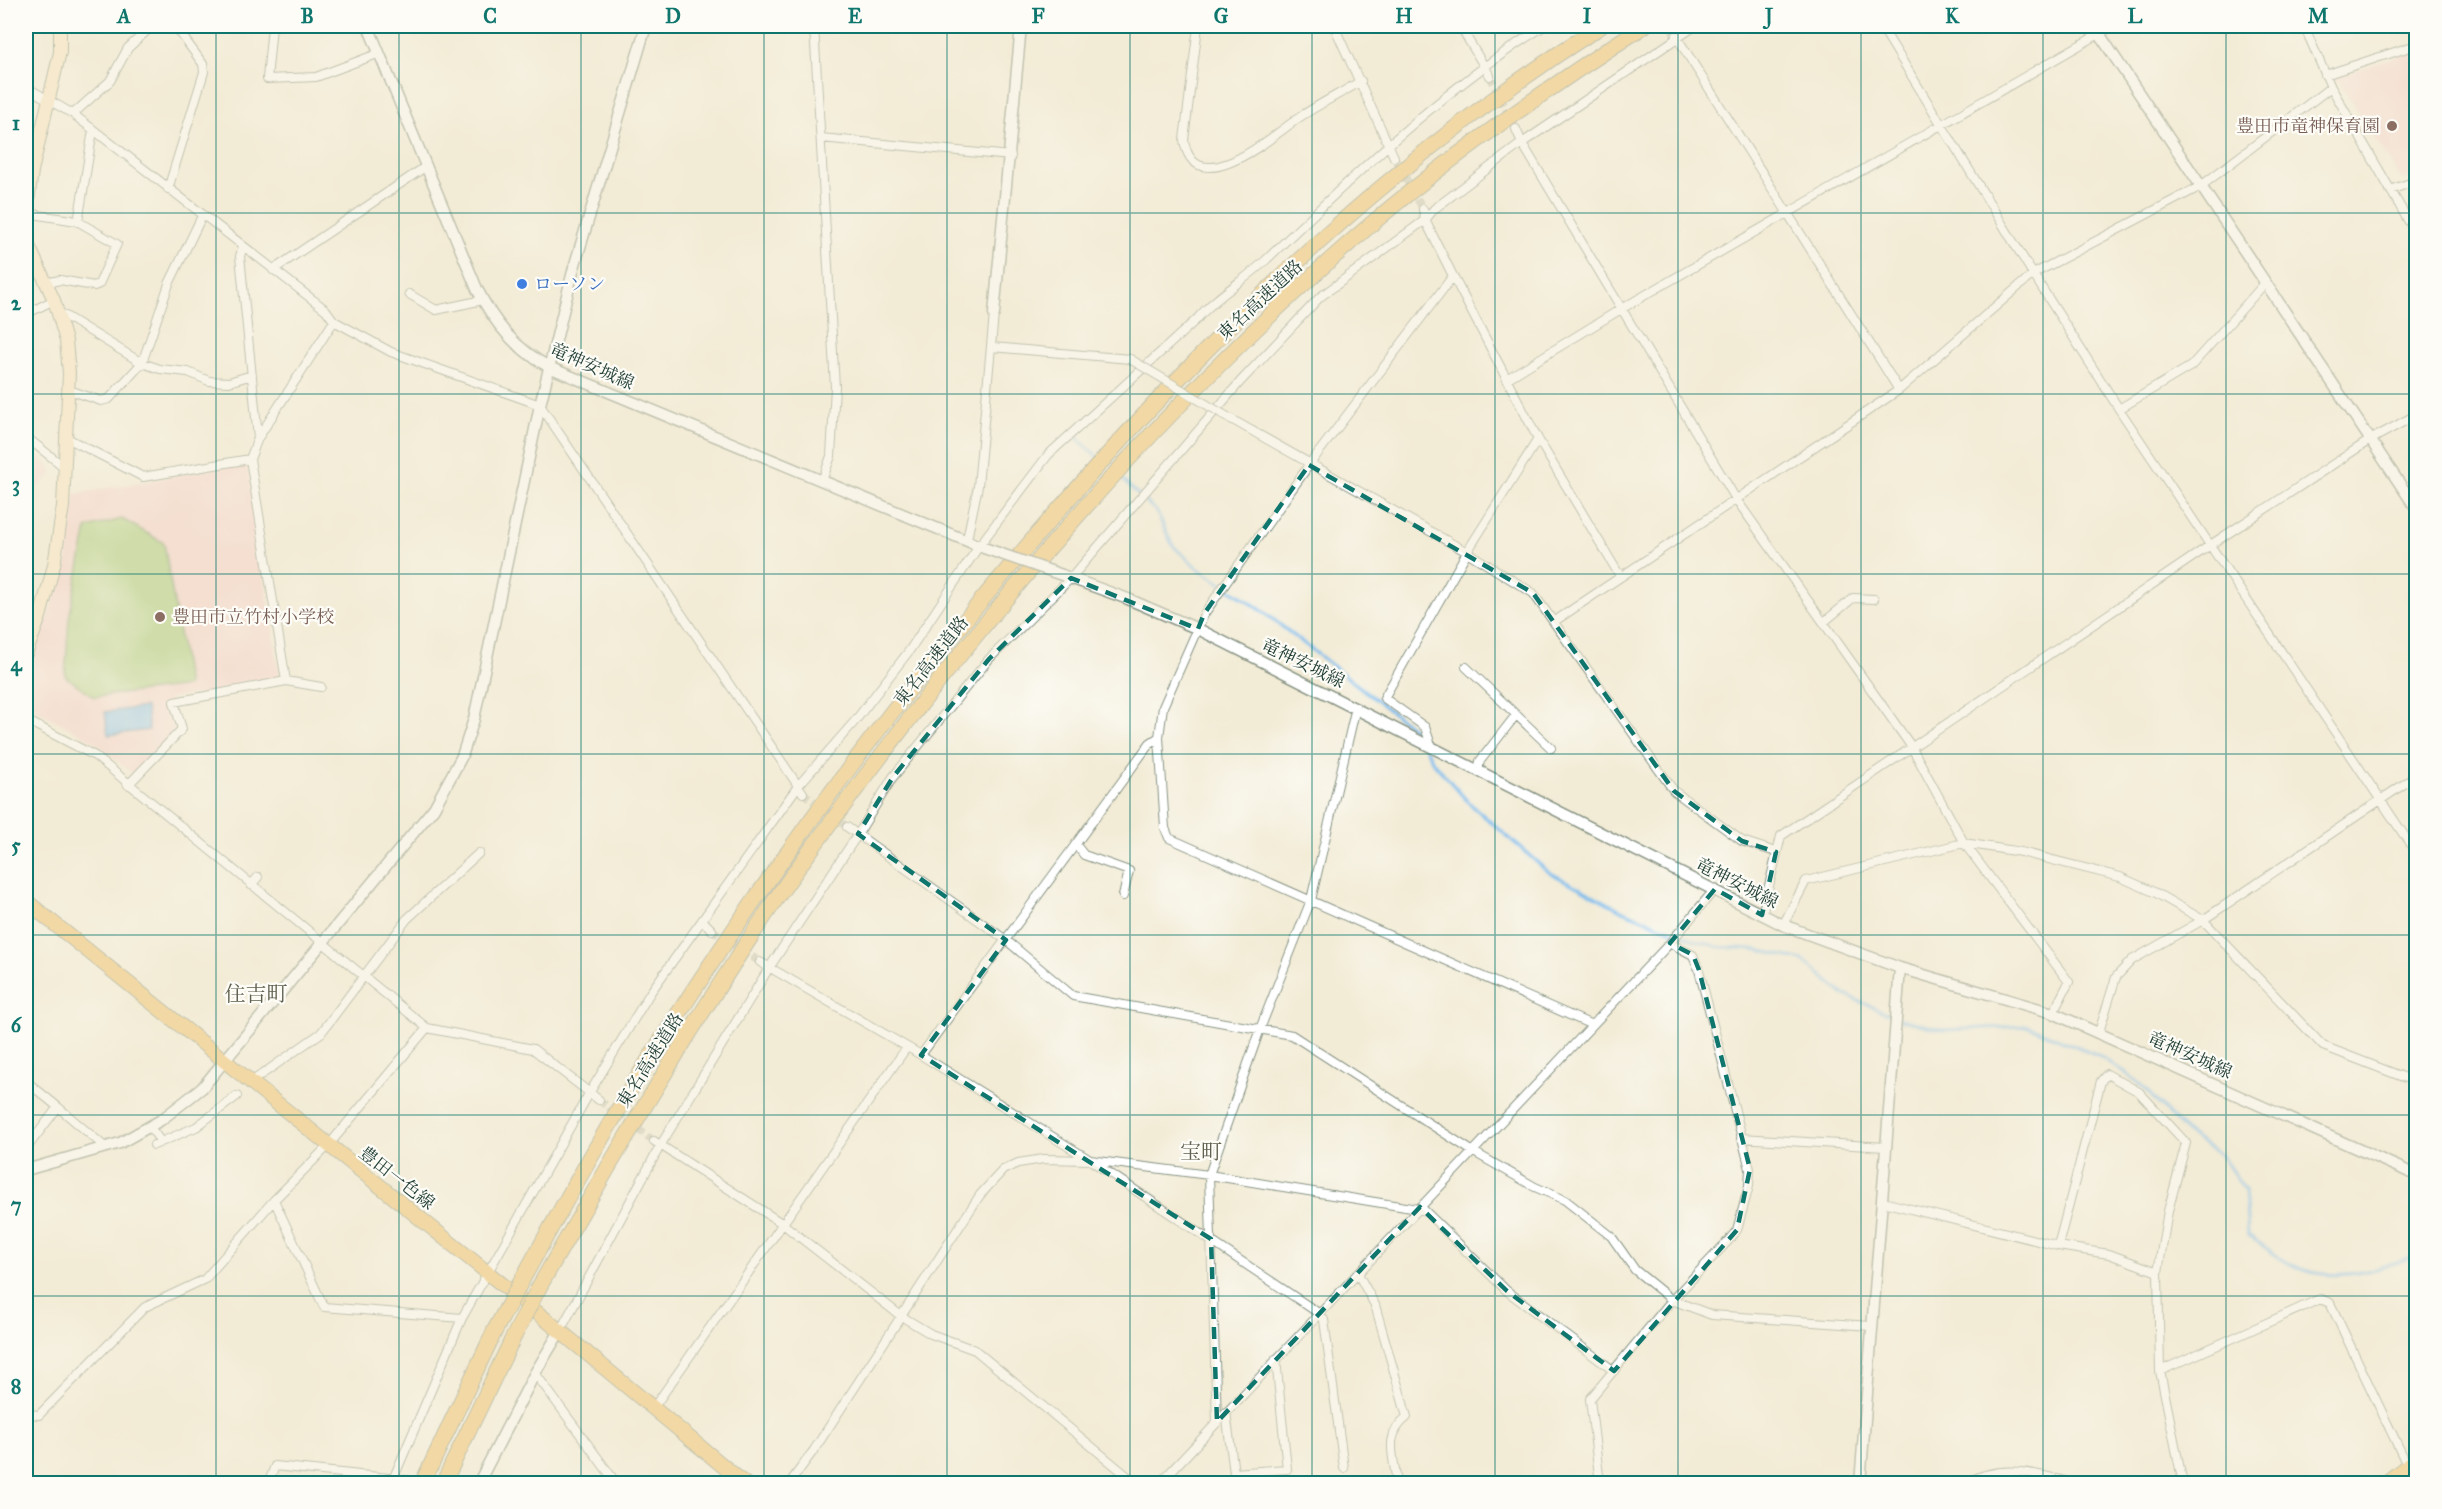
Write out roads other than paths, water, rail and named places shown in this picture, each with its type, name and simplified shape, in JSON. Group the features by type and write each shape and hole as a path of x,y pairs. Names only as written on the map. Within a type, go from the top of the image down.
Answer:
{"highway":[{"name":"東名高速道路","path":"414,1482 523,1278 640,1074 764,884 960,623 1185,370 1309,250 1363,201 1452,131 1561,51 1601,26"},
{"name":"東名高速道路","path":"443,1484 538,1289 655,1086 778,896 850,796 971,639 1047,551 1200,384 1256,329 1376,220 1500,124 1644,26"}],"main road":[{"path":"26,215 48,100 60,52 60,26"},
{"path":"26,228 27,245 55,305 66,341 69,390 68,438 63,466 63,506 54,565 40,617 26,654"},
{"name":"豊田一色線","path":"26,902 654,1407 745,1484"},
{"path":"2384,1484 2412,1462"}],"street":[{"path":"73,114 110,81 128,48 152,26"},
{"path":"168,189 204,72 203,64 175,26"},
{"path":"272,26 267,79 316,77 380,53"},
{"name":"竜神安城線","path":"368,26 425,167 483,300 492,318 527,355 551,368 822,482 967,539 981,547 1066,576 1198,629 1783,925 1900,968 2053,1012 2416,1175"},
{"path":"26,1170 120,1143 150,1126 202,1088 324,944 434,808 462,756 474,719 540,405 551,368 573,271 646,26"},
{"path":"814,26 835,387 831,456 822,482"},
{"path":"967,539 978,486 1011,156 1021,26"},
{"path":"1197,26 1184,140 1186,153 1196,165 1216,168 1241,157 1361,81"},
{"path":"1334,26 1394,157"},
{"path":"1460,26 1490,76"},
{"path":"392,1480 462,1318 489,1274 590,1092 650,993 801,789 909,651 1048,454 1197,320 1206,309 1259,267 1388,143 1484,65 1544,26"},
{"path":"478,1484 657,1144 893,777 989,659 1320,297 1425,220 1434,209 1522,143 1676,36 1695,26"},
{"path":"1881,26 2119,409 2416,853"},
{"path":"1508,378 1621,309 1787,214 2097,30 2113,26"},
{"path":"2304,26 2331,87 2416,234"},
{"path":"2097,30 2416,508"},
{"path":"1676,36 1899,390"},
{"path":"2325,75 2416,45"},
{"path":"26,87 73,114 326,310 334,321 391,352 540,405 801,789"},
{"path":"1555,621 1899,390 2033,274 2201,186 2331,87"},
{"path":"1516,129 1522,143 1736,499 1911,746 1964,843 2069,982 2053,1012"},
{"path":"78,222 93,130"},
{"path":"821,138 1011,156"},
{"path":"273,270 425,167"},
{"path":"2390,190 2416,181"},
{"path":"1423,209 1425,220 1453,276 1539,439 1620,576"},
{"path":"26,215 78,222 117,244 99,284 94,286 60,280 46,283"},
{"path":"69,390 101,401 110,399 142,363 169,284 202,216"},
{"path":"243,247 240,256 258,438"},
{"path":"1453,276 1309,465 1204,614 1163,707 1159,737 1165,828 1169,838 1592,1024"},
{"path":"2119,409 2191,366 2265,282"},
{"path":"409,294 436,310 483,300"},
{"path":"26,314 55,305 142,363 160,369 188,372 209,381 229,382 252,375"},
{"path":"286,681 250,459 258,438 334,321"},
{"path":"992,347 1130,359 1309,465 1467,552 1533,593 1674,790 1742,841 1776,852"},
{"path":"1762,915 1781,836 2209,546 2370,440 2416,415"},
{"path":"26,437 63,466"},
{"path":"68,438 143,477 250,459"},
{"path":"1432,748 1425,727 1384,698 1467,552 1539,439"},
{"path":"1824,622 1853,598 1874,599"},
{"path":"1466,667 1551,748"},
{"path":"128,785 182,729 174,702 286,681 321,687"},
{"path":"1217,1422 1209,1175 1260,1029 1311,900 1356,707"},
{"path":"1478,771 1480,761 1516,715"},
{"path":"26,720 95,756 427,1028 533,1049 599,1100"},
{"path":"921,1055 1150,743 1159,737"},
{"path":"2099,1032 2116,977 2132,960 2203,920 2416,776"},
{"path":"847,827 1006,940 1073,996 1292,1035 1472,1151 1535,1187 1565,1200 1611,1236 1635,1270 1672,1300 1712,1315 1870,1326"},
{"path":"1783,925 1806,881 1964,843 2021,852 2120,877 2156,893 2203,920 2323,1046 2416,1082"},
{"path":"1076,845 1084,855 1129,871 1123,896"},
{"path":"251,1082 321,1033 407,919 479,854"},
{"path":"251,885 258,877"},
{"path":"1160,1484 1670,943 1715,889"},
{"path":"702,920 712,930"},
{"path":"1618,1484 1600,1483 1590,1400 1672,1300 1737,1230 1750,1177 1699,970 1692,955 1670,943"},
{"path":"760,962 921,1055 1090,1160 1320,1314 1324,1320 1344,1468"},
{"path":"1860,1484 1870,1326 1883,1202 1885,1147 1900,968"},
{"path":"26,1414 39,1415 145,1307 206,1279 274,1200 328,1146 427,1028"},
{"path":"654,1407 907,1047"},
{"path":"2058,1246 2101,1081 2107,1074 2135,1089 2185,1139 2168,1211 2158,1272 2160,1371 2182,1484"},
{"path":"26,1081 105,1147"},
{"path":"150,1126 158,1143 196,1127 237,1096"},
{"path":"26,1149 58,1107"},
{"path":"1741,1138 1885,1147"},
{"path":"657,1144 783,1224 901,1316 931,1334 975,1350 1137,1484"},
{"path":"789,1484 814,1450 980,1196 1003,1170 1031,1160 1090,1160 1209,1175 1424,1210 1507,1291 1614,1371"},
{"path":"274,1200 324,1307 462,1318"},
{"path":"1883,1202 2058,1246 2109,1254 2158,1272"},
{"path":"1358,1274 1376,1305 1407,1417 1395,1427 1392,1435 1397,1484"},
{"path":"2160,1371 2320,1299 2330,1303 2412,1462"},
{"path":"1226,1412 1234,1473 1287,1469 1276,1359"},
{"path":"535,1373 618,1484"},
{"path":"268,1484 275,1466 414,1482"},
{"path":"1965,1484 1977,1477 2001,1472 2028,1471 2076,1484"}],"water":[{"path":"146,707 149,730 108,735 105,712"}],"waterway":[{"path":"1077,438 1098,457"},
{"path":"1118,476 1156,511 1173,546 1199,569 1257,607 1415,730 1418,736"},
{"path":"1426,749 1433,762 1468,802 1547,871 1621,910 1697,941 1719,947 1753,949 1803,960 1843,994 1900,1019 1943,1030 2027,1026 2098,1055 2137,1081 2188,1134 2221,1155 2245,1190 2248,1235 2289,1263 2304,1270 2333,1275 2375,1269 2416,1255"}],"tunnel":[{"path":"1670,26 1676,36"},
{"path":"1490,76 1516,129"},
{"path":"1394,157 1423,209"},
{"path":"803,793 847,827"},
{"path":"712,930 760,962"},
{"path":"599,1100 654,1141"}],"place":[{"name":"豊田市竜神保育園","path":"2392,126"},
{"name":"ローソン","path":"522,284"},
{"name":"豊田市立竹村小学校","path":"160,617"}],"district":[{"name":"住吉町","path":"256,994"},
{"name":"宝町","path":"1201,1152"}]}
